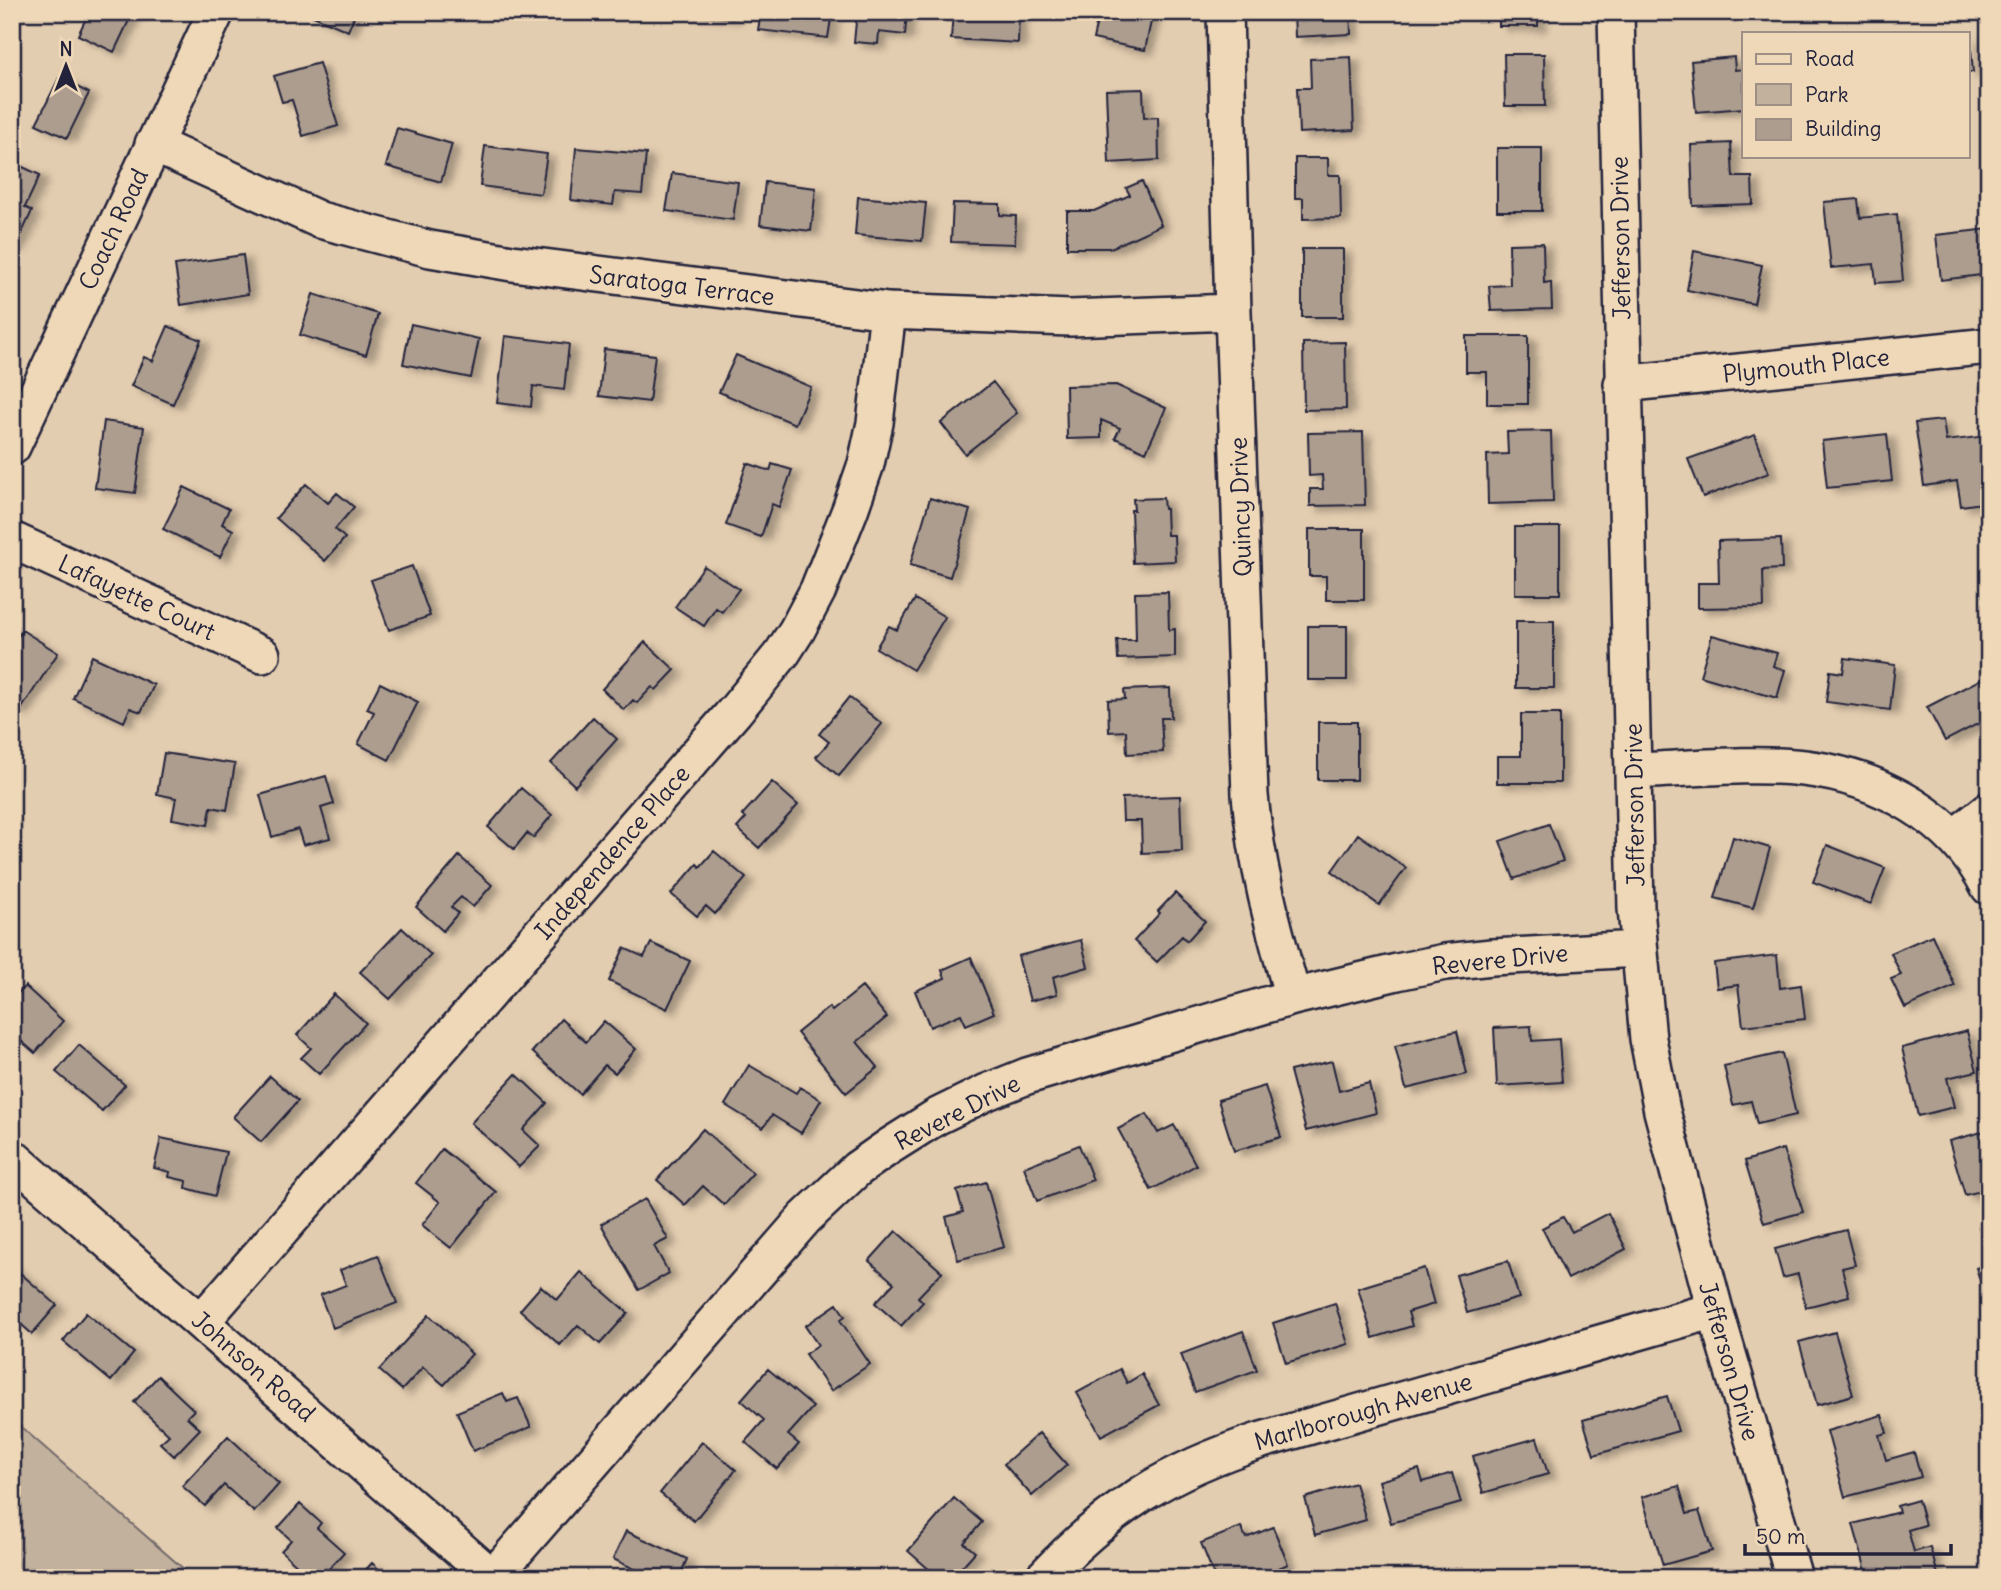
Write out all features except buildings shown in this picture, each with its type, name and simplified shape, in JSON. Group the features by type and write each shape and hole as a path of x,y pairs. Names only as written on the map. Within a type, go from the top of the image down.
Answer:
{"street":[{"name":"Coach Road","path":"12,447 216,12"},
{"name":"Quincy Drive","path":"1225,12 1252,817 1269,912 1293,997"},
{"name":"Jefferson Drive","path":"1616,12 1622,384 1636,909 1648,1039 1662,1111 1715,1310 1794,1578"},
{"name":"Saratoga Terrace","path":"153,144 320,220 419,247 512,263 888,312 1058,318 1233,312"},
{"name":"Independence Place","path":"202,1321 726,722 783,652 818,590 859,487 879,397 888,312"},
{"name":"Plymouth Place","path":"1622,384 1989,346"},
{"name":"Lafayette Court","path":"12,540 262,655"},
{"path":"1634,771 1783,767 1828,772 1850,778 1920,810 1955,837 1989,887"},
{"path":"1955,837 1989,810"},
{"name":"Revere Drive","path":"493,1578 805,1218 857,1169 936,1117 1027,1076 1293,997 1445,962 1552,952 1638,949"},
{"name":"Johnson Road","path":"12,1157 493,1578"},
{"name":"Marlborough Avenue","path":"1043,1578 1111,1514 1140,1494 1198,1463 1262,1440 1715,1310"}],"green space":[{"path":"12,1419 194,1578 12,1578"}]}
